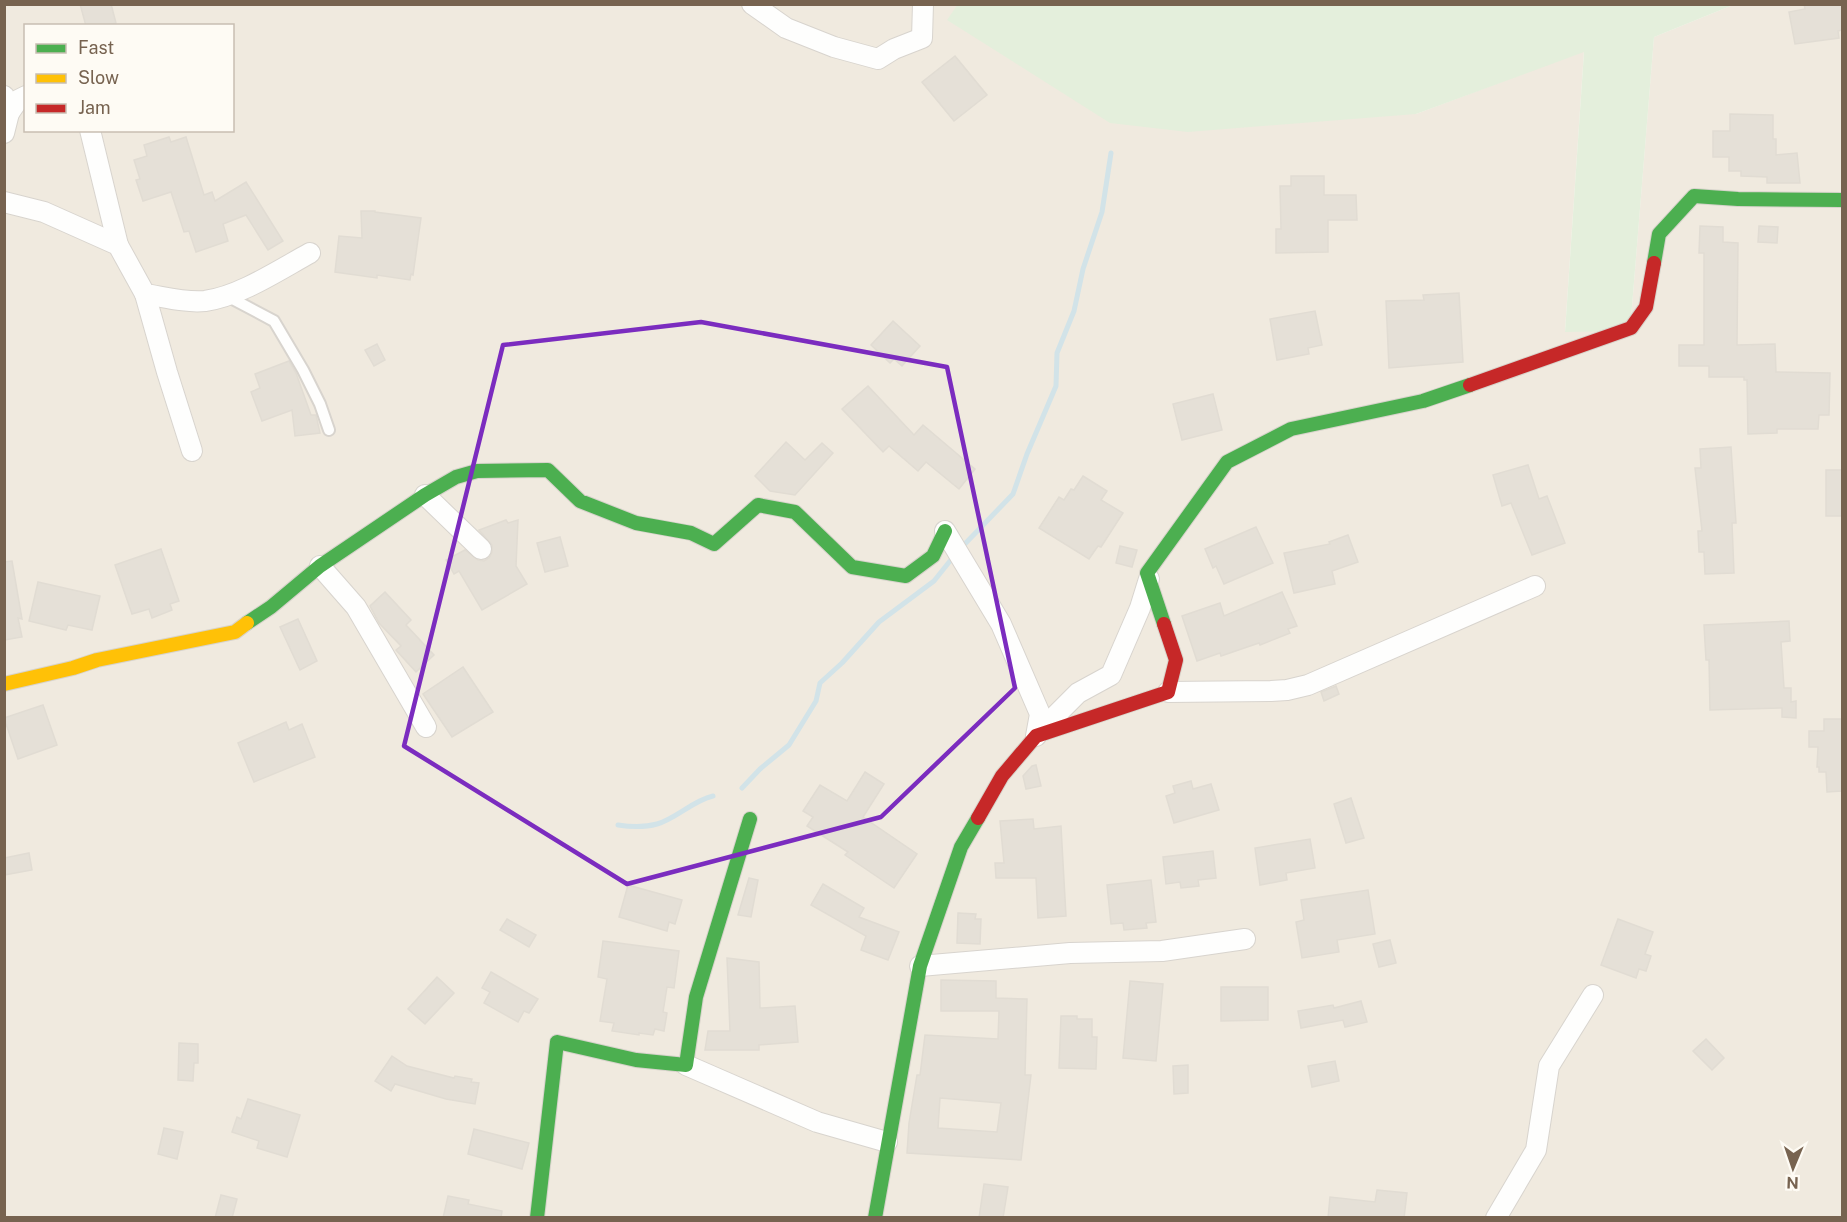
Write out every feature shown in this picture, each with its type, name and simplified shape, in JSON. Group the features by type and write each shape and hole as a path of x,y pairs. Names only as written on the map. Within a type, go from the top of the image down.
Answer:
{"street":[{"path":"752,4 786,28 834,47 878,59 894,49 922,38 923,4"},
{"path":"6,114 18,100 24,97"},
{"path":"90,132 118,245 145,294 166,372 192,451"},
{"path":"1168,692 1176,660 1147,573 1227,462 1291,429 1423,401 1631,328 1646,307 1659,234 1694,196 1738,199 1842,200"},
{"path":"4,202 44,212 118,245"},
{"path":"145,294 203,301 226,296 310,253"},
{"path":"4,684 97,660 235,632 271,607 320,566 424,495 456,477 477,471 548,470 580,501 636,523 691,533 714,544 758,505 795,512 852,567 906,576 933,556 945,531"},
{"path":"424,495 481,549"},
{"path":"945,531 1001,624 1040,714 1036,736"},
{"path":"320,566 356,607 426,728"},
{"path":"875,1218 920,966 961,847 1002,776 1036,736 1078,693 1111,675 1140,608 1149,578"},
{"path":"1036,736 1168,692 1271,691 1308,685 1535,586"},
{"path":"686,1065 696,997 750,819"},
{"path":"920,966 1070,953 1162,951 1245,939"},
{"path":"1496,1218 1536,1150 1549,1066 1593,995"},
{"path":"537,1218 557,1042 636,1060 686,1065 817,1122 887,1142"}],"lane":[{"path":"226,296 274,321 303,370 320,404 329,430"}],"highlighted area":[{"path":"701,322 947,367 1015,688 881,817 627,884 404,746 503,345"}],"shaded area":[{"path":"5,5 958,5 948,20 1416,114 1584,51 1565,331 1630,331 1654,37 1733,5 1842,5 1842,1217 5,1218"}],"green space":[{"path":"958,4 1733,5 1654,37 1630,331 1565,332 1584,52 1416,114 1188,132 1110,123 947,20"}],"building":[{"path":"80,4 111,4 116,23 85,24"},
{"path":"1804,4 1842,4 1842,30 1838,31 1839,38 1795,44 1789,12 1805,9"},
{"path":"955,56 987,95 954,121 922,82"},
{"path":"1730,114 1773,115 1776,155 1797,153 1800,183 1767,183 1767,177 1741,176 1741,171 1729,171 1729,157 1713,157 1713,131 1730,131"},
{"path":"169,137 171,142 186,137 204,195 212,192 215,201 246,182 283,241 268,250 246,215 223,224 228,241 196,252 189,231 184,232 171,192 143,201 136,180 140,179 134,160 147,156 144,145"},
{"path":"1291,176 1324,176 1324,195 1356,195 1357,220 1328,220 1328,252 1276,253 1276,229 1281,229 1280,186 1291,186"},
{"path":"361,211 421,218 413,275 411,274 410,280 335,272 339,236 362,238"},
{"path":"1700,226 1723,227 1723,242 1738,243 1737,345 1775,344 1776,372 1830,373 1829,415 1819,415 1818,429 1777,429 1777,433 1748,434 1747,380 1744,380 1744,377 1709,377 1709,366 1679,366 1679,345 1704,345 1704,253 1699,253"},
{"path":"1759,226 1778,227 1777,243 1758,242"},
{"path":"1459,293 1463,362 1389,368 1386,301 1424,300 1423,295"},
{"path":"1315,311 1322,345 1308,348 1309,354 1277,360 1270,319"},
{"path":"893,321 920,346 902,366 894,359 890,363 871,345"},
{"path":"377,344 385,360 374,366 365,350"},
{"path":"289,361 296,373 311,415 316,415 320,433 295,436 292,410 262,421 251,392 260,388 255,374"},
{"path":"868,386 914,435 923,425 975,469 959,489 926,462 918,471 889,446 883,452 842,409"},
{"path":"1213,394 1222,430 1182,440 1173,404"},
{"path":"786,442 805,460 822,443 833,453 795,495 770,491 755,476"},
{"path":"1731,447 1736,523 1732,523 1734,573 1705,574 1704,552 1699,552 1698,531 1702,531 1695,468 1701,468 1700,449"},
{"path":"1528,465 1539,499 1547,496 1565,543 1532,555 1511,503 1502,506 1493,475"},
{"path":"1826,470 1842,470 1842,516 1826,516"},
{"path":"1083,476 1107,491 1101,500 1123,513 1101,547 1098,546 1089,559 1039,528 1059,497 1064,500"},
{"path":"506,520 508,523 518,520 516,566 527,584 482,610 459,571 454,574 446,560 465,550 478,560 484,561 489,558 492,545 479,530"},
{"path":"1256,527 1273,563 1224,584 1216,566 1213,568 1205,549"},
{"path":"1348,535 1358,562 1332,571 1335,584 1294,593 1284,553 1330,544 1329,542"},
{"path":"560,537 568,566 545,572 537,543"},
{"path":"1120,546 1137,550 1132,567 1116,563"},
{"path":"161,549 179,601 170,604 172,610 152,618 149,609 132,614 115,565"},
{"path":"12,561 22,619 18,618 22,637 4,640 4,562"},
{"path":"38,582 100,596 92,630 68,625 66,630 29,621"},
{"path":"385,592 411,620 406,625 434,655 416,672 396,650 401,646 379,623 370,606"},
{"path":"1282,592 1297,626 1288,629 1290,633 1260,645 1259,643 1221,656 1220,653 1197,661 1182,616 1220,603 1224,616"},
{"path":"298,619 317,661 300,670 280,627"},
{"path":"1789,621 1790,641 1781,642 1784,688 1791,688 1791,702 1796,701 1796,718 1782,717 1782,708 1710,710 1709,660 1706,660 1704,625"},
{"path":"463,667 493,712 452,737 423,694"},
{"path":"1336,686 1339,694 1324,701 1321,692"},
{"path":"43,705 57,745 18,759 4,718"},
{"path":"1824,719 1842,719 1842,791 1827,792 1826,772 1819,772 1819,767 1817,767 1818,747 1809,747 1809,731 1824,731"},
{"path":"286,722 289,730 302,724 315,757 254,782 238,743"},
{"path":"1036,765 1041,786 1026,789 1023,776 1032,766"},
{"path":"865,772 884,784 863,817 917,854 894,888 845,855 848,852 807,826 813,817 803,811 820,785 847,801"},
{"path":"1191,781 1193,789 1211,784 1219,810 1174,823 1166,796 1175,793 1173,786"},
{"path":"1351,798 1364,838 1346,843 1334,804"},
{"path":"1033,819 1034,829 1061,826 1066,916 1038,918 1036,878 996,878 995,863 1004,863 1000,821"},
{"path":"1310,839 1315,868 1286,873 1287,880 1260,885 1255,848"},
{"path":"1213,851 1216,878 1198,880 1199,886 1181,888 1180,882 1166,884 1163,857"},
{"path":"29,853 32,870 4,875 4,858"},
{"path":"749,878 758,880 751,917 738,915"},
{"path":"1151,880 1156,922 1146,923 1147,928 1124,930 1123,923 1111,924 1107,885"},
{"path":"823,884 864,908 859,917 899,932 888,960 861,950 866,936 811,905"},
{"path":"628,885 682,900 675,924 669,922 667,931 619,917"},
{"path":"1368,890 1375,934 1337,940 1339,952 1302,958 1296,922 1304,920 1301,900"},
{"path":"958,913 976,914 975,919 981,919 980,944 957,943"},
{"path":"507,919 536,935 529,947 500,930"},
{"path":"1618,919 1653,932 1645,954 1651,956 1646,971 1639,969 1636,978 1601,965"},
{"path":"1390,940 1396,963 1379,967 1373,944"},
{"path":"603,941 679,951 674,988 667,987 663,1012 667,1013 664,1031 655,1029 653,1035 639,1033 639,1035 612,1031 614,1023 600,1021 607,979 598,977"},
{"path":"727,958 759,962 760,1008 795,1006 798,1042 759,1045 759,1050 705,1050 708,1031 730,1031"},
{"path":"491,972 538,999 529,1013 524,1011 518,1022 484,1003 490,992 482,988"},
{"path":"437,977 454,993 425,1024 408,1009"},
{"path":"941,980 996,981 996,998 1027,999 1025,1075 1031,1075 1021,1160 907,1153 909,1123 917,1075 920,1075 925,1035 998,1039 999,1011 941,1011","holes":["940,1098 1001,1103 997,1132 938,1128"]},
{"path":"1130,981 1163,984 1156,1061 1123,1058"},
{"path":"1221,987 1268,987 1268,1020 1221,1021"},
{"path":"1361,1001 1367,1022 1345,1027 1343,1020 1301,1028 1298,1011 1333,1005 1334,1008"},
{"path":"1061,1016 1092,1019 1092,1037 1097,1037 1096,1069 1059,1068"},
{"path":"1706,1039 1724,1058 1712,1070 1693,1051"},
{"path":"179,1043 198,1044 198,1063 194,1063 193,1081 178,1080"},
{"path":"392,1056 407,1066 454,1078 455,1076 472,1079 471,1082 479,1083 475,1104 446,1099 395,1084 391,1091 375,1081"},
{"path":"1335,1061 1339,1081 1312,1087 1308,1066"},
{"path":"1188,1065 1188,1093 1174,1094 1173,1066"},
{"path":"248,1099 300,1115 287,1157 257,1148 259,1141 232,1132 237,1117 241,1119"},
{"path":"164,1128 183,1132 177,1159 158,1154"},
{"path":"474,1129 529,1143 522,1169 468,1154"},
{"path":"984,1184 1008,1187 1003,1218 979,1218"},
{"path":"1377,1190 1407,1193 1404,1218 1328,1218 1330,1197 1375,1202"},
{"path":"221,1195 237,1199 232,1218 215,1218"},
{"path":"448,1196 469,1200 468,1204 502,1211 501,1218 443,1218"}],"waterway":[{"path":"960,549 1013,494 1056,386 1057,353 1074,311 1083,269 1102,212 1111,153"},
{"path":"742,788 760,769 789,745 816,701 820,683 842,663 879,622 934,581 954,556"},
{"path":"618,825 637,827 657,824 713,796"}],"traffic: fast":[{"path":"1654,263 1659,234 1694,196 1738,199 1842,200"},
{"path":"1164,624 1147,573 1227,462 1291,429 1423,401 1470,385"},
{"path":"247,623 271,607 320,566 425,495 456,477 477,471 548,470 580,501 636,523 691,533 714,544 758,505 795,512 852,567 906,576 933,556 945,531"},
{"path":"875,1218 920,966 961,847 978,818"},
{"path":"537,1218 557,1042 636,1060 686,1065 696,997 750,819"}],"traffic: slow":[{"path":"4,684 97,660 235,632 247,623"}],"traffic: jam":[{"path":"1470,385 1631,328 1646,307 1654,263"},
{"path":"978,818 1002,776 1036,736 1168,692 1176,660 1164,624"}]}
